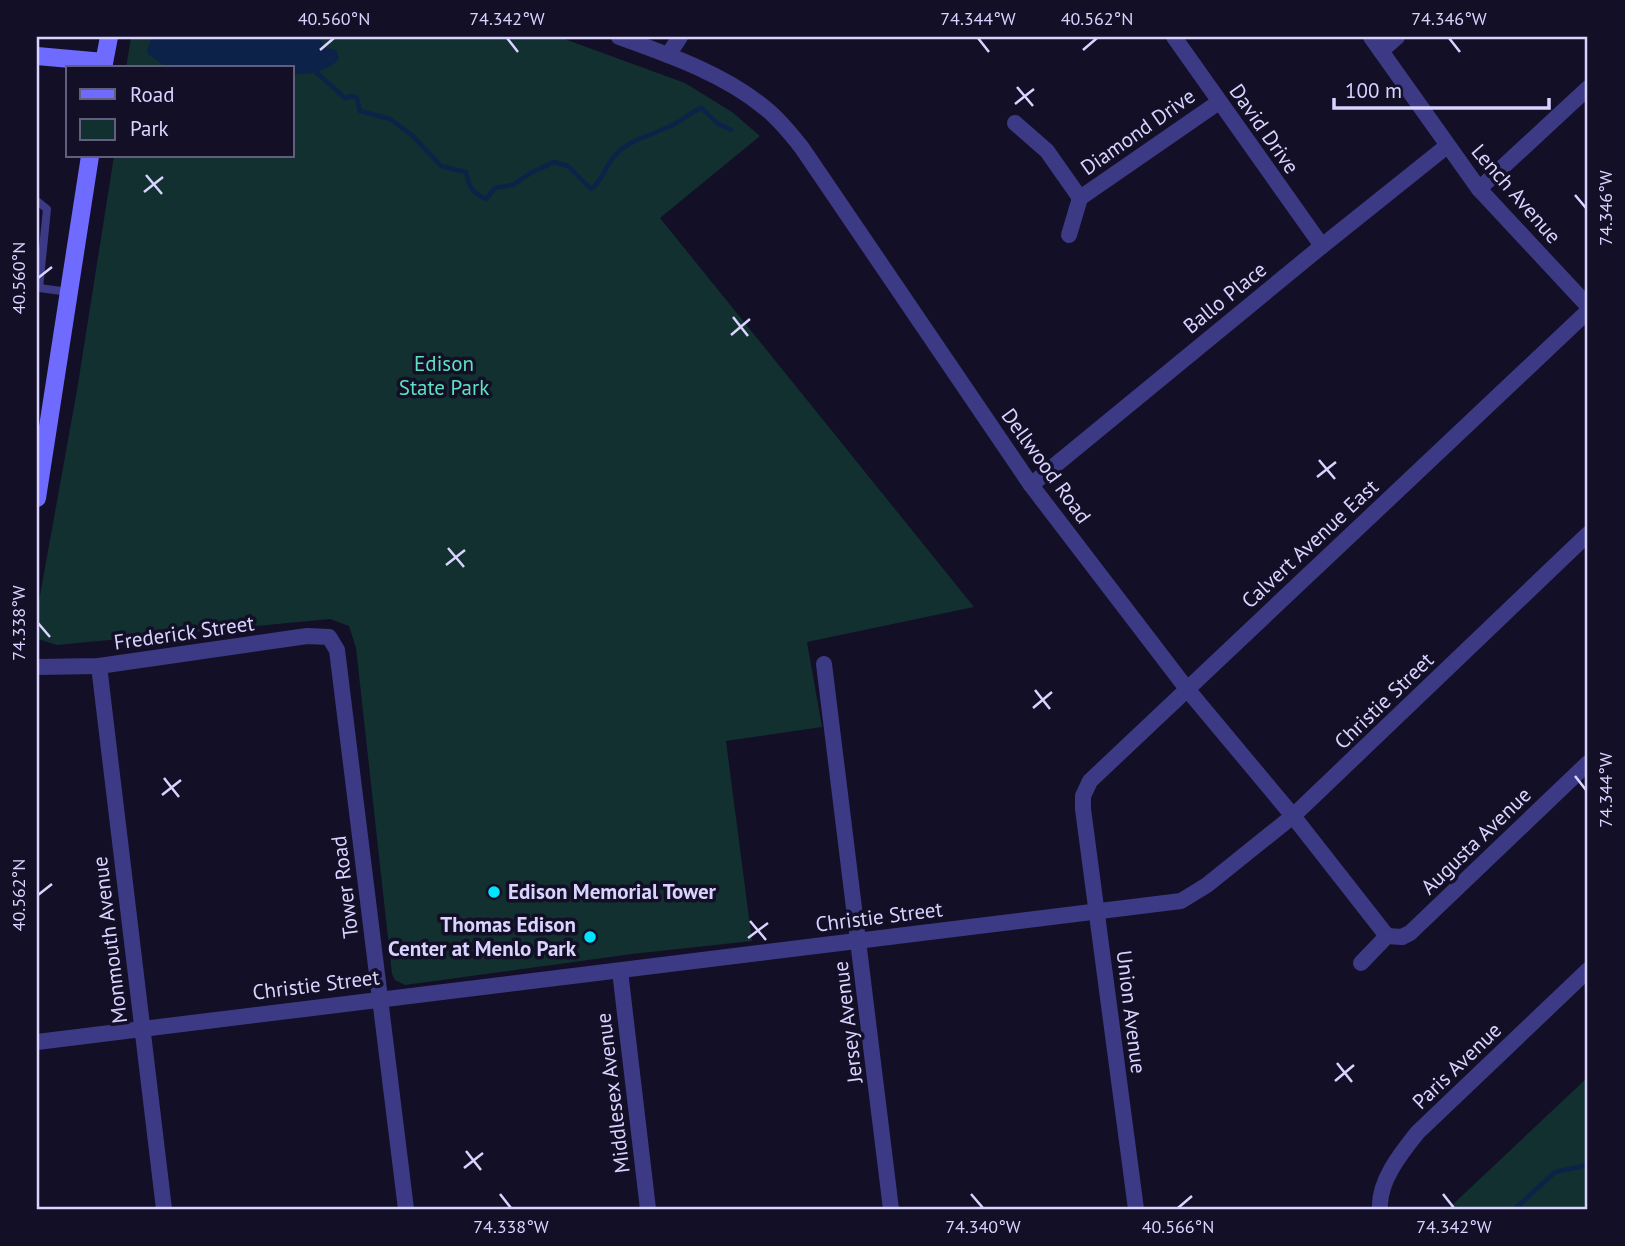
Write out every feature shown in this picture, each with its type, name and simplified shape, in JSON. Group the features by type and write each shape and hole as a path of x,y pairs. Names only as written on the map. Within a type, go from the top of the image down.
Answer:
{"main road":[{"path":"37,56 104,65 109,37"},
{"path":"37,498 41,438 69,292 90,158"}],"street":[{"name":"Dellwood Road","path":"619,37 668,55 749,96 785,127 802,148 1031,485 1187,689 1293,816 1387,936"},
{"path":"668,55 680,37"},
{"name":"David Drive","path":"1174,37 1322,246"},
{"name":"Lench Avenue","path":"1371,37 1479,190 1588,306"},
{"path":"1381,51 1397,37"},
{"path":"1479,190 1588,88"},
{"name":"Diamond Drive","path":"1069,235 1080,198 1219,102"},
{"path":"1015,123 1047,151 1080,198"},
{"name":"Ballo Place","path":"1031,485 1447,146"},
{"name":"Calvert Avenue East","path":"1085,820 1083,796 1090,781 1588,311"},
{"name":"Christie Street","path":"37,1042 1181,901 1189,898 1293,816 1588,534"},
{"name":"Frederick Street","path":"37,667 99,666 307,636 323,636 335,643"},
{"name":"Tower Road","path":"335,643 406,1209"},
{"name":"Jersey Avenue","path":"824,664 891,1209"},
{"name":"Monmouth Avenue","path":"99,666 164,1209"},
{"name":"Augusta Avenue","path":"1387,936 1402,937 1410,933 1588,763"},
{"name":"Union Avenue","path":"1085,820 1136,1209"},
{"path":"1361,963 1387,936"},
{"name":"Paris Avenue","path":"1380,1209 1387,1179 1418,1132 1588,970"},
{"name":"Middlesex Avenue","path":"620,971 648,1209"}],"lane":[{"path":"37,201 47,209 38,285 69,292"}],"green space":[{"name":"Edison State Park","path":"131,37 559,37 685,83 732,112 760,136 660,218 974,607 807,642 822,727 726,741 752,941 632,954 405,985 395,980 392,974 356,648 349,626 330,619 57,645 38,639 37,612 77,390 114,158 294,158 294,66 126,66"},
{"path":"1588,1077 1588,1209 1448,1209"}],"water":[{"path":"152,37 319,37 326,48 336,50 339,58 330,67 318,72 294,74 294,66 164,66 148,54"}],"waterway":[{"path":"316,72 345,98 357,98 360,111 390,119 413,136 441,166 466,172 472,189 486,199 495,188 513,185 554,162 568,166 591,189 613,157 624,147 675,124 702,108 717,123 731,130"},
{"path":"1515,1209 1555,1172 1588,1165"}],"place":[{"name":"Edison Memorial Tower","path":"494,892"},
{"name":"Thomas Edison Center at Menlo Park","path":"590,937"}]}
